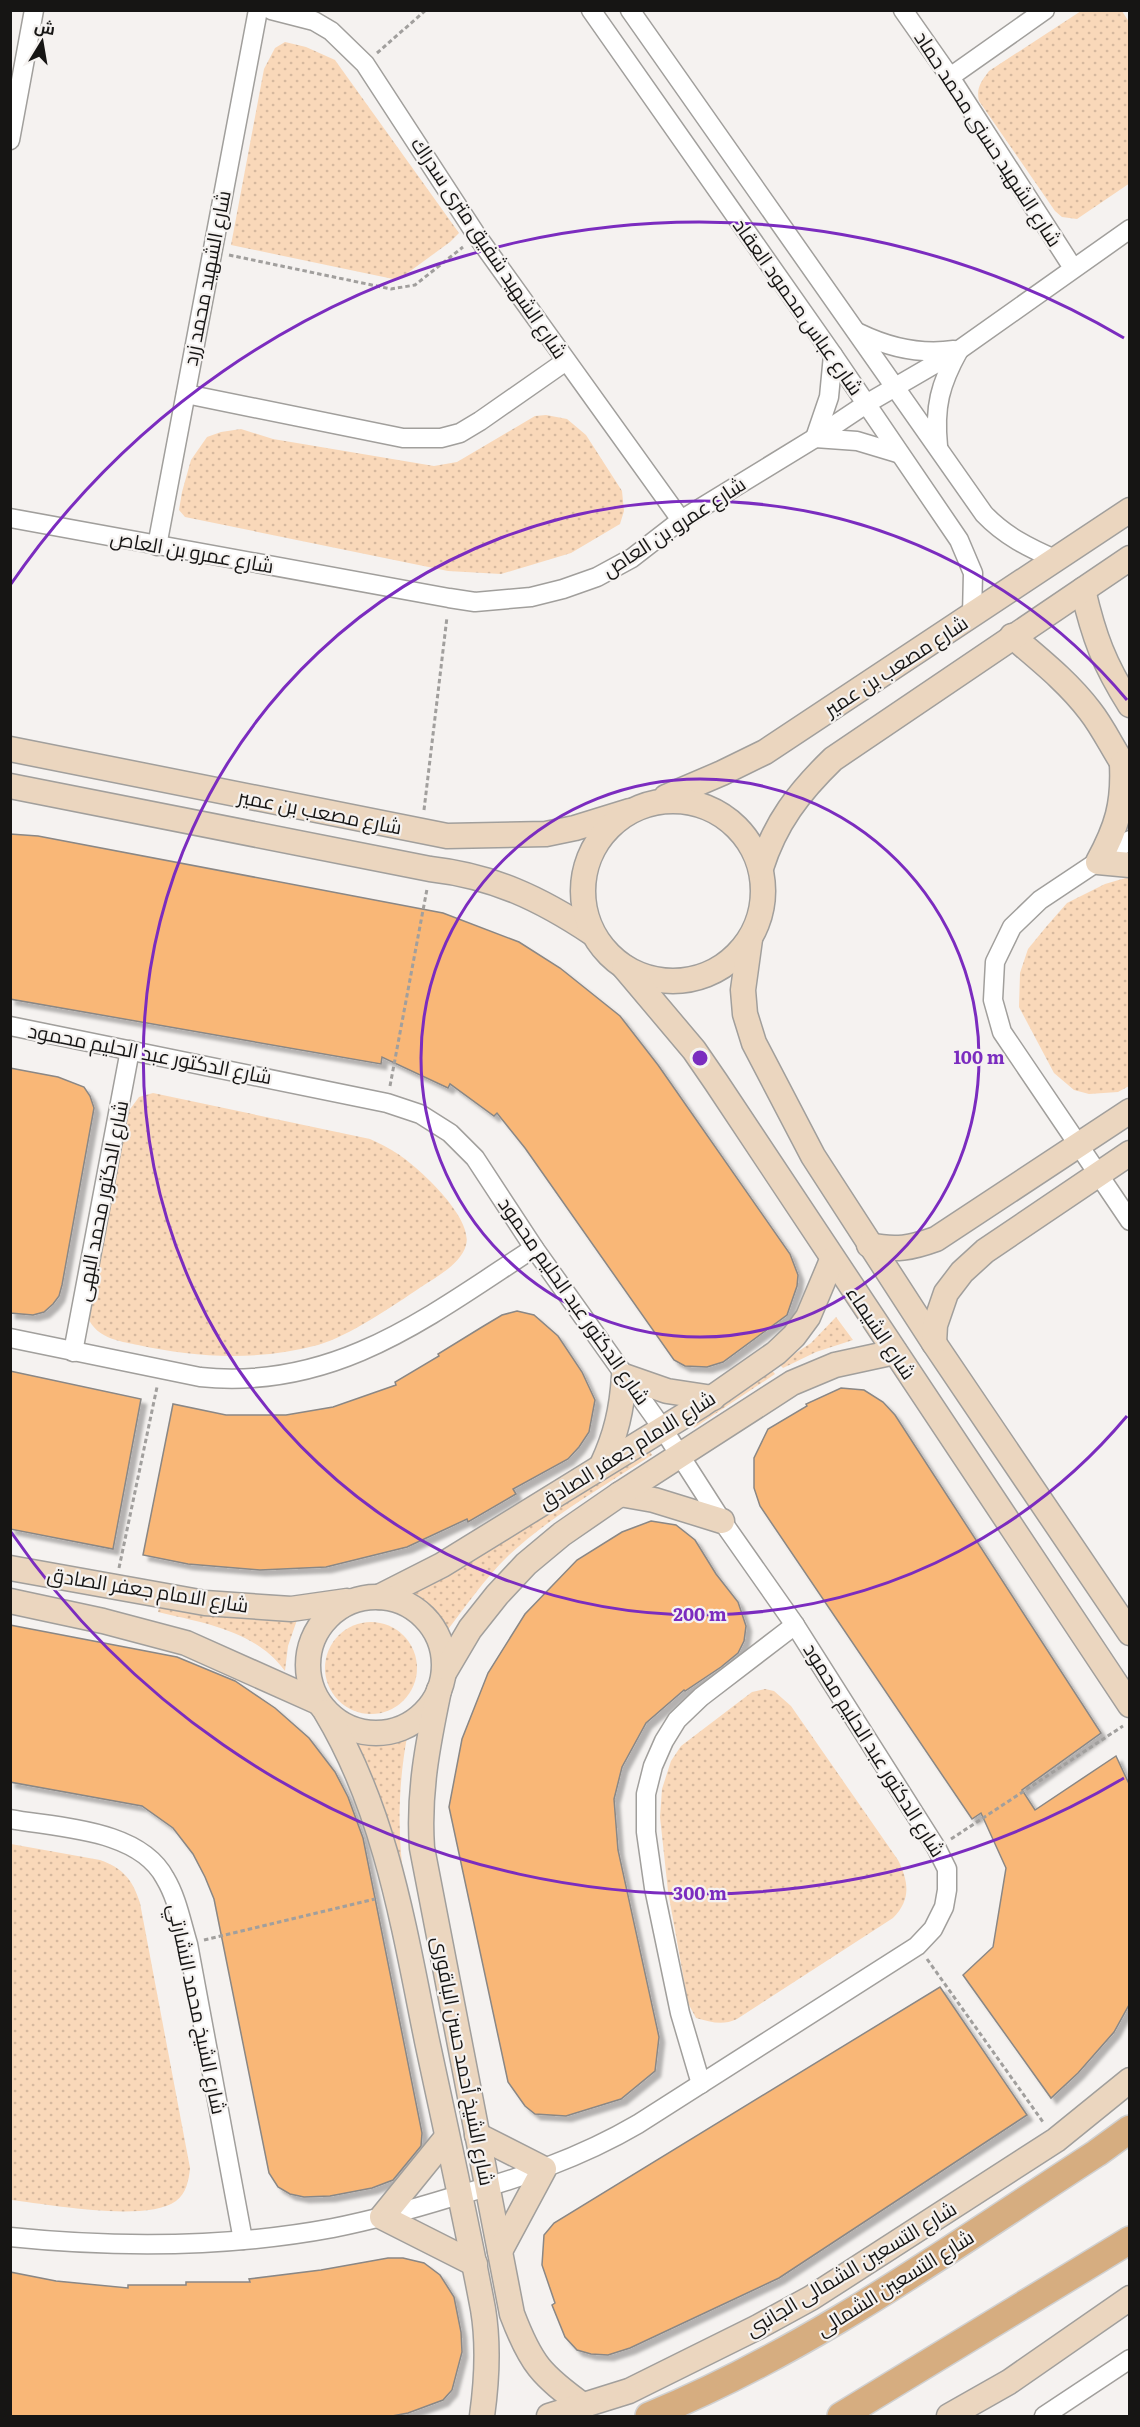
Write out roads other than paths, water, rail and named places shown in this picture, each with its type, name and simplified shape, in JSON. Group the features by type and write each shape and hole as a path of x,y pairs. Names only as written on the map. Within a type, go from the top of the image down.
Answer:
{"main road":[{"name":"شارع التسعين الشمالى","path":"649,2416 739,2375 839,2320 1097,2153 1130,2129"},
{"path":"841,2416 1130,2240"}],"street":[{"path":"10,140 34,10"},
{"name":"شارع الشهيد محمد زرد","path":"157,546 258,10"},
{"name":"شارع الشهيد شفيق مترى سدراك","path":"271,10 314,21 331,31 365,64 477,236 681,520"},
{"name":"شارع عباس محمود العقاد","path":"591,10 833,355 968,557 973,573 972,616"},
{"name":"شارع عباس محمود العقاد","path":"630,10 984,514 997,527 1027,547 1056,560"},
{"name":"شارع الشهيد حسنى محمد حماد","path":"903,10 950,77 1072,268"},
{"path":"950,77 1045,10"},
{"name":"شارع عمرو بن العاص","path":"10,518 475,602 531,597 563,589 597,577 632,558 681,520 895,386 959,350 1130,229"},
{"path":"858,332 896,348 938,352 959,350"},
{"path":"938,448 935,423 938,397 946,372 959,350"},
{"path":"833,355 829,398 815,438 857,441 897,453"},
{"path":"186,394 403,438 441,438 459,433 480,421 566,361"},
{"name":"شارع مصعب بن عمير","path":"10,749 447,836 546,834 575,828 641,807 765,752 1130,510"},
{"name":"شارع مصعب بن عمير","path":"760,868 768,844 787,811 806,785 834,759 1130,558"},
{"path":"1083,590 1098,648 1130,705"},
{"path":"1012,636 1072,689 1091,712 1126,769 1120,815 1098,862"},
{"name":"شارع مصعب بن عمير","path":"10,786 453,872 512,888 555,908 592,933"},
{"path":"672,800 692,802 711,809 728,819 748,841 760,868 764,892 760,916 750,939 735,957 716,970 693,979 669,981 646,977 624,967 606,952 592,933 584,911 582,887 586,864 596,842 611,824 641,807 672,800"},
{"path":"1130,840 1040,900 1012,927 995,962 993,1000 1002,1032 1130,1221"},
{"path":"1098,862 1130,865"},
{"name":"شارع الشيماء","path":"750,939 743,990 745,1014 754,1043 813,1156 934,1343 1130,1633"},
{"name":"شارع الشيماء","path":"624,967 694,1050 1130,1705"},
{"name":"شارع الدكتور عبد الحليم محمود","path":"10,1026 387,1103 420,1114 456,1139 475,1158 534,1248 663,1428 722,1521 795,1625 937,1849 947,1869 944,1907 933,1929 917,1946 608,2142 544,2169 488,2188 382,2217 333,2228 243,2240 137,2246 10,2237"},
{"name":"شارع الدكتور محمد البهى","path":"73,1352 130,1050"},
{"path":"869,1245 889,1250 913,1247 936,1239 1130,1111"},
{"path":"934,1343 935,1324 946,1293 962,1272 985,1251 1130,1153"},
{"path":"10,1338 160,1370 224,1380 293,1374 339,1362 379,1346 422,1321 534,1248"},
{"name":"شارع الامام جعفر الصادق","path":"10,1568 205,1603 291,1609 369,1598 442,1565 712,1398 776,1353 794,1336 808,1317 832,1260"},
{"name":"شارع الامام جعفر الصادق","path":"442,1682 470,1629 526,1564 562,1534 620,1494 800,1379 845,1362 895,1352"},
{"path":"602,1465 615,1437 622,1407 624,1376 667,1391 712,1398"},
{"path":"620,1494 654,1500 722,1521"},
{"path":"369,1598 401,1602 420,1614 435,1630 443,1651 442,1682 428,1709 410,1724 389,1732 366,1733 344,1726 322,1707 309,1682 307,1661 312,1640 323,1622 339,1608 369,1598"},
{"name":"شارع الامام جعفر الصادق","path":"10,1601 134,1628 186,1643 322,1707"},
{"path":"701,2084 680,2013 654,1888 646,1832 646,1794 653,1766 664,1741 677,1720 701,1697 795,1625"},
{"name":"شارع الشيخ أحمد حسن الباقورى","path":"442,1682 422,1777 420,1818 422,1848 512,2314 523,2342 537,2367 550,2381 584,2406"},
{"name":"شارع الشيخ أحمد حسن الباقورى","path":"322,1707 356,1766 373,1811 397,1893 475,2264 488,2337 482,2416"},
{"name":"شارع الشيخ محمد النشارتي","path":"10,1819 95,1834 135,1847 152,1859 165,1876 175,1899 188,1944 243,2240"},
{"name":"شارع التسعين الشمالى الجانبى","path":"549,2416 629,2391 748,2332 802,2302 934,2220 1056,2140 1130,2080"},
{"path":"477,2135 544,2169 500,2251"},
{"path":"447,2138 382,2217 475,2264"},
{"path":"949,2416 1009,2382 1130,2298"},
{"path":"1044,2416 1130,2359"}]}
